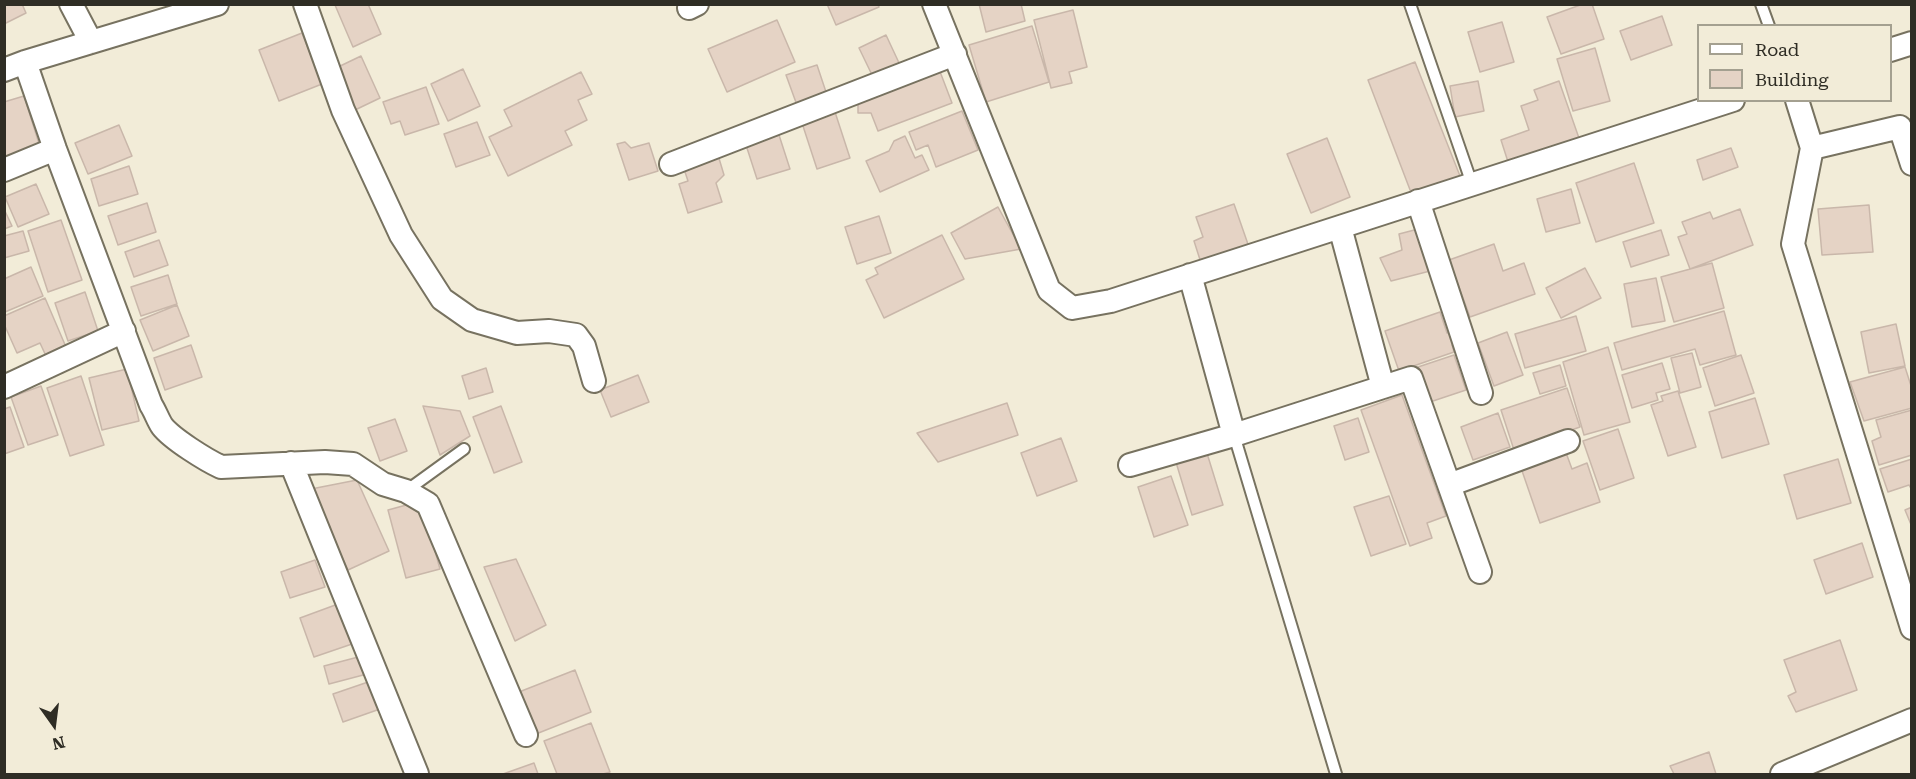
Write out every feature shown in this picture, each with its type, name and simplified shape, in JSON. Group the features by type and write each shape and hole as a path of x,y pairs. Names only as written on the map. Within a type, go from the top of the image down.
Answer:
{"street":[{"path":"71,4 91,42"},
{"path":"217,4 15,66 55,149 151,405 163,427 192,450 221,467 325,462 353,464 383,484 406,491 428,504 526,735"},
{"path":"305,4 344,110 401,235 442,299 472,320 517,333 549,331 576,335 584,346 594,381"},
{"path":"934,4 1049,290 1072,308 1111,301 1727,102"},
{"path":"1892,49 1911,43"},
{"path":"671,164 955,54"},
{"path":"1798,102 1812,148 1793,244 1911,628"},
{"path":"1812,148 1900,127 1911,164"},
{"path":"4,170 55,149"},
{"path":"1418,201 1481,393"},
{"path":"1340,227 1383,387"},
{"path":"1190,275 1234,435"},
{"path":"6,380 124,331"},
{"path":"1130,465 1234,435 1411,378 1480,572"},
{"path":"1449,486 1569,441"},
{"path":"291,463 417,774"},
{"path":"1782,774 1911,720"}],"lane":[{"path":"1410,4 1472,184"},
{"path":"1761,4 1768,24"},
{"path":"1234,435 1336,774"},
{"path":"406,491 464,449"}],"building":[{"path":"4,4 22,4 26,13 4,24"},
{"path":"368,4 381,34 353,47 335,5"},
{"path":"827,4 878,4 879,7 836,25"},
{"path":"979,4 1021,4 1025,21 986,32"},
{"path":"1583,4 1592,4 1604,39 1561,54 1547,17"},
{"path":"1073,10 1087,67 1069,72 1072,83 1051,88 1034,20"},
{"path":"1662,16 1672,45 1631,60 1620,31"},
{"path":"777,20 795,62 727,92 708,49"},
{"path":"1502,22 1514,62 1480,72 1468,32"},
{"path":"1032,26 1049,82 986,102 969,45"},
{"path":"302,33 322,84 279,101 259,50"},
{"path":"886,35 900,65 873,77 859,48"},
{"path":"1595,48 1610,101 1573,111 1557,59"},
{"path":"361,56 380,98 355,110 336,68"},
{"path":"1415,62 1460,176 1412,195 1368,80"},
{"path":"817,65 828,98 798,108 786,75"},
{"path":"463,69 480,106 448,121 431,84"},
{"path":"939,69 952,103 878,131 871,113 858,113 858,100"},
{"path":"581,72 592,94 578,100 587,120 565,131 572,145 508,176 489,137 512,126 504,110"},
{"path":"1478,81 1484,111 1455,117 1450,86"},
{"path":"1559,81 1580,141 1509,165 1501,140 1529,130 1521,106 1538,100 1534,90"},
{"path":"426,87 439,124 405,135 400,121 391,124 383,102"},
{"path":"24,96 41,150 4,161 4,102"},
{"path":"962,111 978,150 936,167 928,145 916,150 909,132"},
{"path":"835,112 850,158 817,169 802,123"},
{"path":"477,122 490,155 456,167 444,134"},
{"path":"119,125 132,156 88,174 75,143"},
{"path":"779,135 790,169 757,179 746,145"},
{"path":"905,136 915,158 922,155 929,170 880,192 866,161 889,151 894,141"},
{"path":"1327,138 1350,197 1311,213 1287,154"},
{"path":"625,142 631,148 649,143 658,171 629,180 617,144"},
{"path":"1731,148 1738,167 1703,180 1697,160"},
{"path":"718,155 724,175 716,183 722,202 688,213 679,184 688,181 683,166"},
{"path":"1634,163 1654,223 1596,242 1576,183"},
{"path":"129,166 138,194 99,206 91,179"},
{"path":"36,184 49,214 18,227 5,197"},
{"path":"1571,189 1580,223 1546,232 1537,199"},
{"path":"147,203 156,232 118,245 108,216"},
{"path":"1234,204 1250,250 1202,266 1194,241 1203,237 1196,217"},
{"path":"1869,205 1873,252 1822,255 1818,209"},
{"path":"998,207 1021,249 965,259 951,233"},
{"path":"4,209 12,226 4,229"},
{"path":"1740,209 1753,245 1690,269 1678,237 1687,234 1682,222 1710,212 1713,219"},
{"path":"879,216 891,253 857,264 845,227"},
{"path":"61,220 82,280 48,292 28,231"},
{"path":"1422,228 1434,270 1391,281 1380,258 1402,250 1399,234"},
{"path":"1661,230 1669,255 1631,267 1623,242"},
{"path":"23,231 29,251 4,258 4,236"},
{"path":"942,235 964,279 884,318 866,280 878,274 875,268"},
{"path":"159,240 168,265 134,277 125,252"},
{"path":"1494,244 1503,271 1524,263 1535,294 1470,317 1449,260"},
{"path":"1712,263 1724,308 1674,322 1661,277"},
{"path":"31,267 43,296 5,312 4,279"},
{"path":"1585,268 1601,298 1561,318 1546,288"},
{"path":"168,275 177,304 141,316 131,287"},
{"path":"1656,278 1665,321 1632,327 1624,284"},
{"path":"85,292 98,331 68,341 55,303"},
{"path":"45,298 66,347 46,356 40,343 17,353 4,324 4,316"},
{"path":"177,305 189,336 153,351 140,320"},
{"path":"1724,311 1736,355 1700,365 1695,349 1622,370 1614,343"},
{"path":"1440,312 1447,333 1456,330 1460,342 1452,345 1454,352 1399,371 1385,331"},
{"path":"1576,316 1586,351 1525,368 1515,334"},
{"path":"1896,324 1905,366 1869,373 1861,332"},
{"path":"1507,332 1523,375 1494,386 1478,343"},
{"path":"191,345 202,377 165,390 154,358"},
{"path":"1608,347 1630,422 1584,435 1563,362"},
{"path":"1692,353 1701,387 1680,393 1671,358"},
{"path":"1454,355 1466,390 1427,403 1415,368"},
{"path":"1741,355 1754,393 1715,406 1703,368"},
{"path":"1662,363 1670,389 1656,393 1658,400 1632,408 1622,375"},
{"path":"1560,365 1566,386 1540,394 1533,373"},
{"path":"1905,367 1912,389 1912,408 1864,421 1850,382"},
{"path":"486,368 493,392 469,399 462,376"},
{"path":"127,369 139,421 102,430 89,378"},
{"path":"638,375 649,402 611,417 600,390"},
{"path":"81,376 104,445 70,456 47,388"},
{"path":"41,386 58,435 28,445 11,397"},
{"path":"1567,388 1580,427 1514,450 1501,410"},
{"path":"1678,391 1696,447 1668,456 1651,405 1663,401 1661,396"},
{"path":"1402,395 1446,516 1427,523 1432,538 1410,546 1361,410"},
{"path":"1755,398 1769,444 1722,458 1709,412"},
{"path":"1007,403 1018,435 938,462 917,433"},
{"path":"423,406 460,411 470,436 440,455"},
{"path":"501,406 522,462 494,473 473,417"},
{"path":"10,407 24,447 4,454 4,409"},
{"path":"1912,410 1912,455 1879,465 1872,441 1881,437 1876,420"},
{"path":"1498,413 1510,447 1473,460 1461,427"},
{"path":"1358,418 1369,452 1345,460 1334,426"},
{"path":"395,419 407,451 380,461 368,428"},
{"path":"1618,429 1634,478 1600,490 1583,441"},
{"path":"1061,438 1077,481 1037,496 1021,453"},
{"path":"1206,450 1223,505 1192,515 1175,459"},
{"path":"1565,450 1572,469 1587,463 1600,502 1540,523 1520,465"},
{"path":"1838,459 1851,503 1797,519 1784,475"},
{"path":"1912,459 1912,490 1909,485 1888,492 1880,469"},
{"path":"1171,476 1188,525 1154,537 1138,487"},
{"path":"357,480 389,551 348,570 311,489"},
{"path":"1389,496 1406,544 1371,556 1354,507"},
{"path":"421,501 440,569 406,578 388,510"},
{"path":"1912,507 1912,527 1905,510"},
{"path":"1862,543 1873,577 1826,594 1814,560"},
{"path":"516,559 546,625 515,641 484,567"},
{"path":"315,560 325,587 290,598 281,572"},
{"path":"338,604 352,644 314,657 300,618"},
{"path":"1840,640 1857,690 1796,712 1788,696 1796,692 1784,660"},
{"path":"362,656 367,674 329,684 324,666"},
{"path":"575,670 591,712 536,734 519,692"},
{"path":"371,681 380,709 343,722 333,694"},
{"path":"591,723 610,772 557,774 544,741"},
{"path":"1709,752 1716,774 1674,774 1670,766"},
{"path":"534,763 538,774 503,774"}]}
